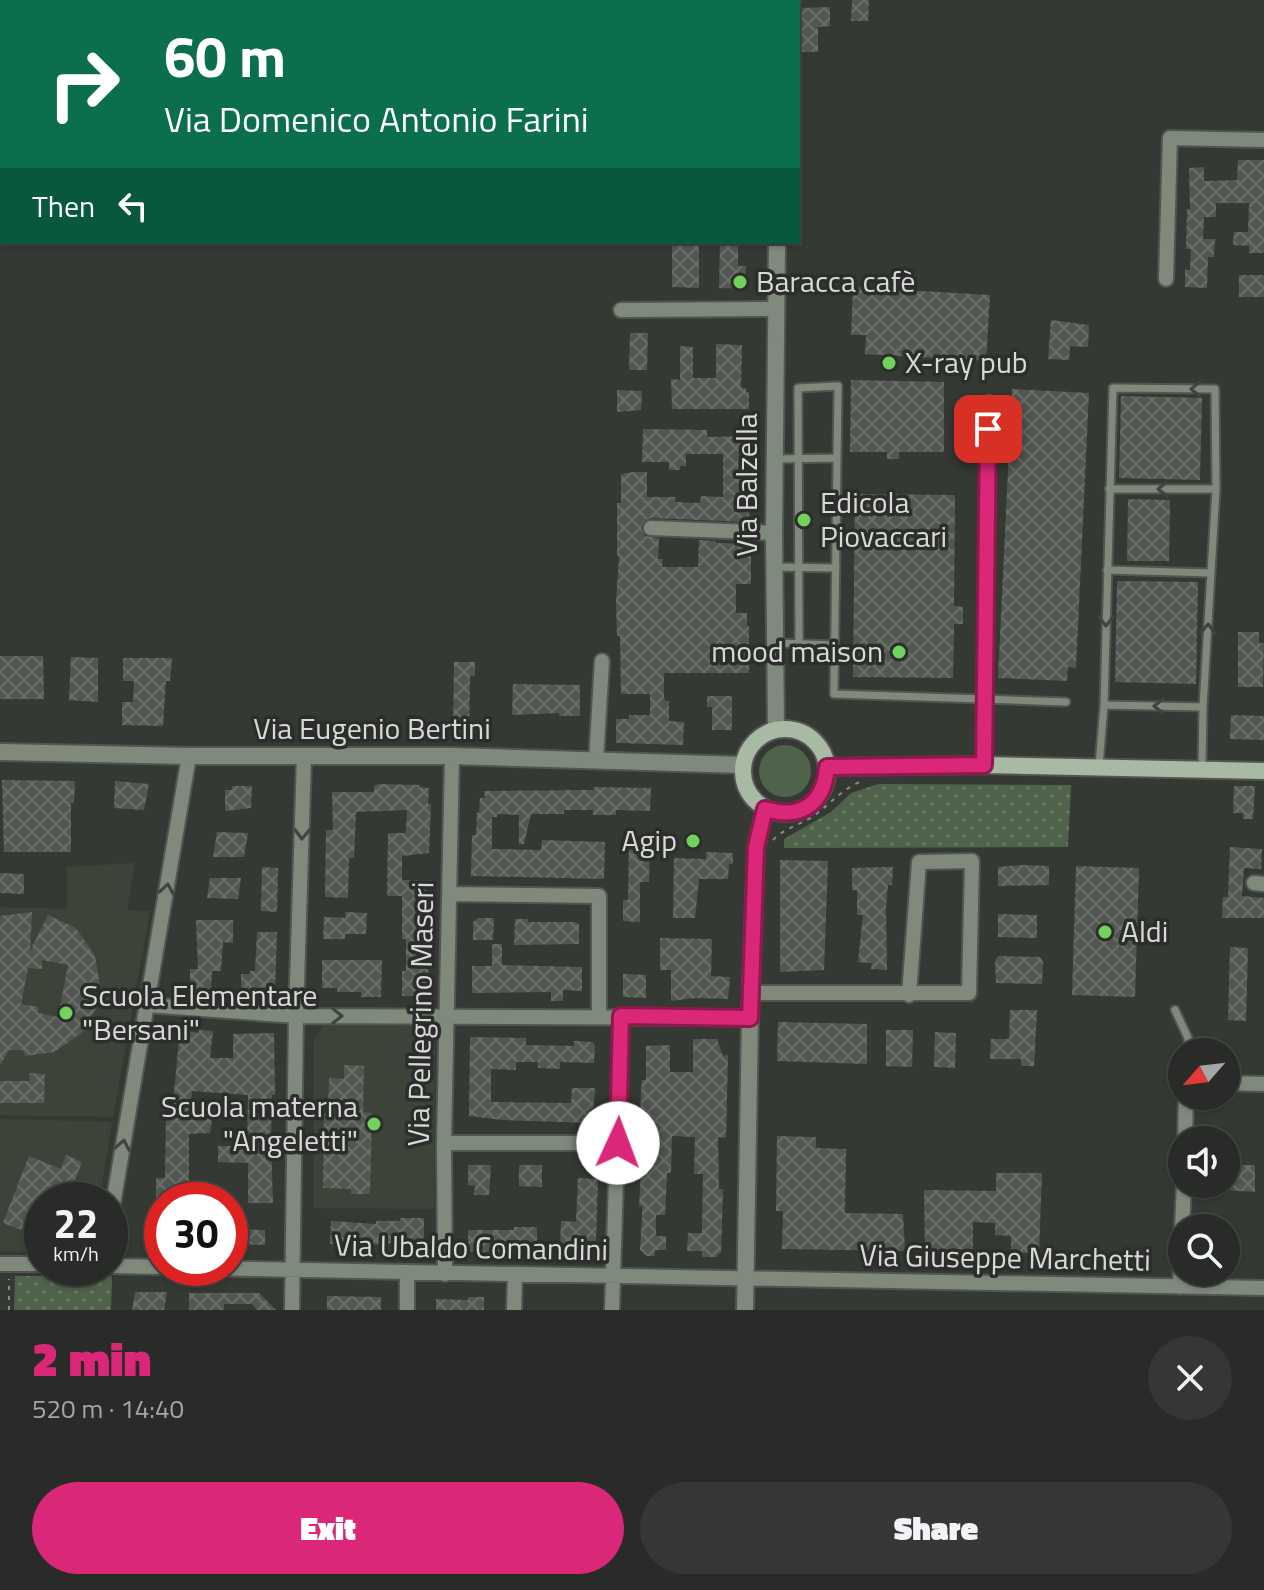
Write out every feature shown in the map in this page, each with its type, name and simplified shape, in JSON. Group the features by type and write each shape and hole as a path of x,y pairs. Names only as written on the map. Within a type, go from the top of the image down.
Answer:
{"main road":[{"path":"790,728 804,733 824,753 826,782 820,796 809,806 795,812 780,813 765,809 747,790 743,778 743,765 754,742 776,729 790,728"},
{"path":"827,767 984,765 1264,771"}],"street":[{"path":"1166,279 1170,138 1264,140"},
{"name":"Via Balzella","path":"776,729 774,459 777,244"},
{"path":"621,310 776,309"},
{"path":"651,528 774,533"},
{"path":"596,761 602,661"},
{"name":"Via Eugenio Bertini","path":"0,752 452,756 743,765"},
{"path":"117,1182 189,756"},
{"path":"292,1310 304,756"},
{"name":"Via Pellegrino Maseri","path":"445,1274 444,1143 452,756"},
{"path":"745,1310 756,847 765,809"},
{"path":"751,993 909,995 969,993 972,861 919,862 909,995"},
{"path":"450,894 599,896 599,1016"},
{"path":"147,1005 296,1016 750,1018"},
{"path":"612,1310 621,1016"},
{"path":"1240,1083 1264,1084"},
{"path":"444,1143 618,1143"},
{"name":"Via Ubaldo Comandini","path":"248,1270 745,1280"},
{"path":"407,1273 407,1310"},
{"path":"514,1310 515,1276"},
{"name":"Via Giuseppe Marchetti","path":"745,1280 1264,1288"}],"lane":[{"path":"799,644 798,388 838,386 834,694 1066,702"},
{"path":"1099,767 1104,705 1113,388 1215,389 1216,489 1202,769"},
{"path":"984,765 989,399"},
{"path":"774,459 837,458"},
{"path":"1109,489 1216,489"},
{"path":"775,567 836,568"},
{"path":"1107,570 1211,573"},
{"path":"777,643 834,645"},
{"path":"1104,705 1203,707"},
{"path":"1175,1010 1188,1038"}],"path":[{"path":"766,847 785,830 810,819 842,791 869,778"},
{"path":"5,1264 9,1310"}],"shaded area":[{"name":"Scuola Elementare \"Bersani\"","path":"135,863 127,910 150,911 113,1117 0,1115 0,907 67,909 67,867"},
{"name":"Scuola materna \"Angeletti\"","path":"325,1023 427,1024 435,1032 434,1209 314,1208 314,1040"},
{"path":"0,1119 112,1122 102,1182 24,1182 24,1252 0,1251"}],"green space":[{"path":"785,745 804,752 811,771 804,790 785,797 766,790 759,771 766,752"},
{"path":"878,784 1071,785 1068,847 784,848 784,839 831,812 851,793"},
{"path":"15,1276 24,1276 24,1286 112,1286 111,1310 14,1310"}],"building":[{"path":"852,0 869,0 868,21 851,21"},
{"path":"830,7 830,26 818,27 818,52 800,52 800,8"},
{"path":"1238,160 1264,160 1264,253 1249,253 1249,246 1233,245 1234,232 1248,232 1249,203 1216,203 1216,217 1204,217 1203,239 1215,239 1214,257 1208,257 1207,288 1185,287 1185,270 1190,270 1191,249 1186,249 1187,209 1190,209 1189,168 1204,167 1204,181 1237,180"},
{"path":"672,244 699,244 699,288 672,287"},
{"path":"720,244 738,244 738,266 746,266 745,289 719,288"},
{"path":"1239,275 1264,275 1264,297 1239,297"},
{"path":"853,287 990,295 986,361 865,354 866,335 851,335"},
{"path":"1051,320 1089,325 1088,347 1070,346 1069,360 1048,359"},
{"path":"630,333 648,333 647,370 629,370"},
{"path":"716,344 742,345 741,388 749,392 749,409 672,409 671,379 680,380 680,346 693,347 693,378 716,378"},
{"path":"851,380 944,382 944,452 899,452 899,459 887,459 887,452 850,452"},
{"path":"1012,389 1089,393 1076,668 1068,667 1067,681 998,678"},
{"path":"617,390 642,391 641,410 617,412"},
{"path":"1121,396 1202,398 1200,480 1119,478"},
{"path":"643,429 707,430 707,437 744,436 744,480 751,480 749,522 651,518 641,527 645,536 659,538 658,559 663,559 662,567 698,567 699,540 751,544 751,584 736,584 736,613 747,613 749,626 749,673 664,673 664,697 665,701 669,701 669,721 684,722 683,745 616,743 616,719 629,719 629,715 650,715 650,694 621,694 616,602 619,556 617,503 621,503 621,474 633,472 647,472 647,497 675,497 675,502 700,503 701,496 723,497 723,454 686,454 686,466 680,466 680,470 669,470 669,462 642,462"},
{"path":"855,494 955,495 954,606 963,607 963,624 954,624 953,678 853,677"},
{"path":"1128,499 1170,500 1169,561 1127,561"},
{"path":"1117,581 1198,582 1196,684 1115,682"},
{"path":"1238,632 1259,632 1259,643 1264,643 1263,687 1238,687"},
{"path":"0,656 43,656 44,699 0,699"},
{"path":"71,657 98,658 98,702 69,700"},
{"path":"123,658 172,658 170,681 166,681 163,726 122,725 122,702 133,702 134,681 123,681"},
{"path":"454,662 475,662 475,676 470,676 469,736 453,736"},
{"path":"513,684 580,685 580,716 559,716 559,713 512,715"},
{"path":"707,696 732,696 732,730 712,730 712,707 707,707"},
{"path":"1231,715 1264,716 1264,740 1230,739"},
{"path":"2,780 75,781 74,803 71,803 71,852 4,852"},
{"path":"115,781 149,784 144,810 114,808"},
{"path":"232,786 252,786 251,808 225,811 225,790 232,790"},
{"path":"374,786 429,788 429,853 402,856 402,880 432,880 425,893 425,920 429,920 428,996 402,996 406,939 402,939 402,896 387,896 388,833 406,833 407,810 356,812 354,858 349,858 348,898 325,897 326,830 333,830 332,792 374,792"},
{"path":"1234,786 1255,786 1253,819 1243,819 1243,813 1233,813"},
{"path":"594,787 651,788 650,811 616,810 616,815 593,815 593,810 564,810 564,814 531,814 524,844 519,844 519,815 497,814 497,817 492,817 492,849 541,850 542,840 605,842 604,879 471,876 472,835 476,835 477,812 480,798 485,798 484,791 594,790"},
{"path":"217,832 248,833 244,857 213,857"},
{"path":"629,838 650,838 649,882 640,882 640,922 623,921 623,900 628,900"},
{"path":"1230,847 1262,849 1261,869 1244,868 1242,896 1264,898 1264,918 1222,918 1223,897 1228,897"},
{"path":"706,852 733,853 728,879 699,879 695,918 673,918 674,858 706,859"},
{"path":"780,860 828,861 824,970 780,972"},
{"path":"1049,866 1049,885 998,886 998,867"},
{"name":"Aldi","path":"1076,866 1139,868 1135,997 1072,995"},
{"path":"262,867 278,868 277,912 261,911"},
{"path":"893,867 886,907 887,970 871,969 872,963 858,962 863,915 857,915 857,890 852,890 852,868"},
{"path":"0,873 24,874 24,894 0,893"},
{"path":"210,878 241,878 238,899 207,898"},
{"path":"32,912 30,951 48,915 76,928 95,956 100,986 95,987 91,1004 97,1006 83,1032 54,1052 25,1056 23,1050 9,1050 0,1065 0,916","holes":["42,960 68,965 58,1017 38,1013 38,1007 21,1004 28,968 42,969"]},
{"path":"345,912 367,913 366,934 345,934 345,939 323,939 324,917 346,918"},
{"path":"998,914 1037,915 1037,938 998,937"},
{"path":"478,918 494,918 493,940 473,940 473,922"},
{"path":"515,919 575,922 579,924 579,944 514,945"},
{"path":"196,920 233,920 233,943 223,942 221,971 212,971 211,994 190,994 190,969 198,969"},
{"path":"257,932 277,932 275,993 247,995 247,992 241,992 241,974 255,971"},
{"path":"660,938 712,939 711,976 730,977 728,999 671,1001 671,970 660,970"},
{"path":"492,944 502,944 502,965 582,967 582,991 563,990 563,1001 551,1001 551,992 472,993 472,966 492,966"},
{"path":"1230,947 1248,948 1246,1021 1228,1020"},
{"path":"998,956 1040,957 1043,962 1042,984 996,983 995,961"},
{"path":"322,960 382,960 381,997 361,997 361,992 337,992 337,988 322,988"},
{"path":"623,974 646,975 646,998 623,997"},
{"path":"1010,1010 1037,1010 1034,1066 1021,1066 1021,1059 990,1059 991,1039 1009,1039"},
{"path":"778,1022 867,1024 867,1064 777,1061"},
{"path":"199,1030 213,1031 210,1058 233,1058 233,1034 274,1033 273,1203 248,1203 248,1163 218,1162 218,1146 247,1146 248,1095 192,1091 190,1115 212,1119 210,1133 189,1134 189,1182 156,1182 156,1178 165,1178 166,1114 170,1114 173,1103 179,1039 188,1031 199,1033"},
{"path":"886,1030 913,1030 912,1067 886,1066"},
{"path":"935,1032 956,1033 955,1068 934,1067"},
{"path":"470,1037 526,1038 526,1045 574,1046 574,1041 592,1042 595,1045 594,1063 560,1062 560,1069 538,1068 538,1062 516,1062 516,1070 491,1069 491,1102 571,1103 572,1088 595,1088 592,1123 469,1116"},
{"path":"693,1039 717,1039 723,1056 728,1055 726,1138 718,1137 719,1189 723,1189 721,1252 716,1257 702,1257 702,1251 687,1251 688,1233 702,1233 703,1174 694,1174 695,1137 672,1136 665,1215 656,1215 656,1236 666,1236 666,1250 655,1250 655,1256 647,1256 640,1250 642,1206 639,1206 641,1173 638,1173 646,1046 670,1045 670,1072 693,1072"},
{"path":"344,1065 364,1066 363,1112 372,1113 370,1194 351,1194 351,1189 323,1188 324,1113 328,1113 329,1078 344,1079"},
{"path":"30,1073 45,1074 44,1103 0,1103 0,1081 29,1081"},
{"path":"777,1136 816,1137 816,1148 846,1149 845,1213 903,1214 905,1251 782,1249 783,1211 776,1211"},
{"path":"66,1155 82,1162 74,1182 24,1182 24,1231 3,1223 29,1156 61,1169"},
{"path":"468,1165 491,1165 489,1195 474,1195 475,1186 468,1185"},
{"path":"519,1165 542,1165 542,1187 519,1186"},
{"path":"1240,1165 1255,1165 1255,1192 1240,1191"},
{"path":"996,1173 1042,1173 1039,1253 1011,1253 1011,1236 995,1235 995,1223 973,1222 973,1249 925,1251 924,1190 996,1191"},
{"path":"578,1178 598,1179 596,1241 587,1241 587,1252 560,1252 561,1221 576,1222"},
{"path":"400,1218 424,1218 424,1250 414,1250 414,1241 364,1246 330,1244 331,1221 376,1224 376,1221 400,1221"},
{"path":"514,1227 537,1227 537,1253 468,1252 468,1230 514,1230"},
{"path":"248,1230 265,1230 265,1245 248,1245"},
{"path":"135,1292 167,1292 164,1310 132,1310"},
{"path":"189,1293 259,1293 276,1310 257,1310 252,1304 224,1304 224,1310 189,1310"},
{"path":"327,1296 381,1297 381,1310 327,1310"},
{"path":"468,1297 484,1297 484,1310 436,1310 436,1299 468,1300"}],"place":[{"name":"Baracca cafè","path":"740,282"},
{"name":"X-ray pub","path":"889,363"},
{"name":"Edicola Piovaccari","path":"804,520"},
{"name":"mood maison","path":"899,652"},
{"name":"Agip","path":"693,841"},
{"name":"Aldi","path":"1105,932"},
{"name":"Scuola Elementare \"Bersani\"","path":"66,1013"},
{"name":"Scuola materna \"Angeletti\"","path":"374,1124"}],"route":[{"path":"618,1143 621,1016 750,1018 756,847 765,809 780,813 795,812 809,806 820,796 826,782 827,767 984,765 988,429"}]}
